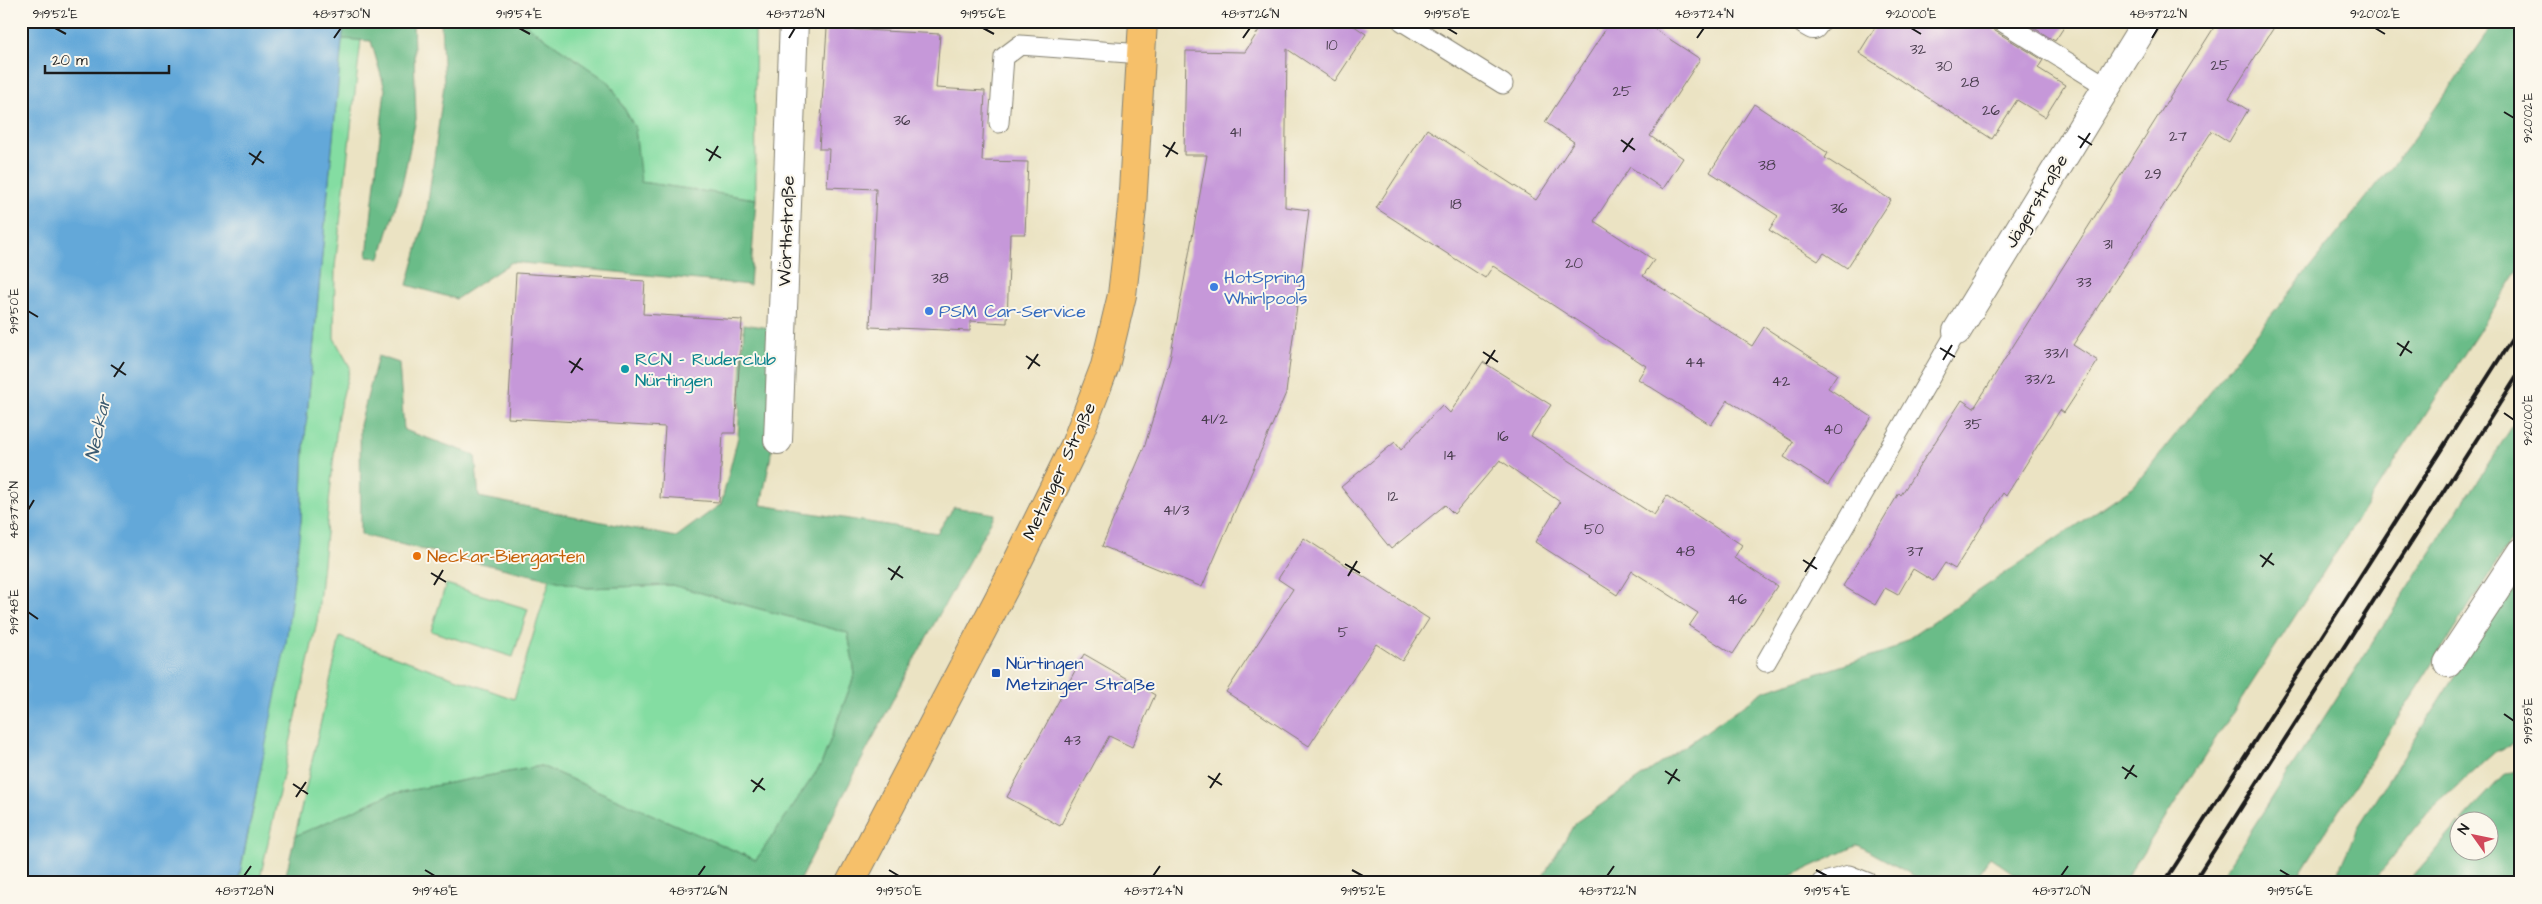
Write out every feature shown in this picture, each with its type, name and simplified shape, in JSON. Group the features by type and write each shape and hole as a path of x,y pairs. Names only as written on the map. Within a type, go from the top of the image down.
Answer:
{"main road":[{"name":"Metzinger Straße","path":"850,883 1012,573 1075,445 1105,366 1122,295 1132,208 1143,21"}],"street":[{"name":"Wörthstraße","path":"778,440 794,21"},
{"path":"1806,21 1813,25 1816,21"},
{"name":"Jägerstraße","path":"1957,331 2147,21"},
{"path":"2448,663 2521,552"}],"lane":[{"path":"1402,21 1503,84"},
{"path":"2001,21 2106,86"},
{"path":"999,123 1004,56 1020,45 1142,54"},
{"path":"1766,662 1957,331"},
{"path":"1821,883 1848,875 1869,883"}],"green space":[{"path":"344,21 413,21 416,119 402,185 380,258 367,257 385,89 371,41 342,39"},
{"path":"441,21 520,21 610,83 635,128 641,182 756,199 750,285 512,262 456,299 407,285 426,217 444,85"},
{"path":"520,21 755,21 756,199 640,182 635,128 610,83"},
{"path":"2496,21 2521,21 2521,266 2123,883 2027,883 1990,857 1971,883 1927,883 1858,845 1776,883 1539,883 1575,823 1764,691 1893,649 2134,486 2416,136"},
{"path":"342,39 361,40 335,267 334,338 350,367 338,415 317,622 259,883 238,883 254,805 301,521 304,448"},
{"path":"744,324 776,329 773,445 761,505 937,533 954,507 995,514 904,678 798,883 284,883 295,836 391,794 541,766 756,860 821,765 855,674 848,633 672,585 587,588 361,535 360,425 378,356 399,363 404,430 475,455 479,497 676,537 721,504 738,437"},
{"path":"2521,413 2521,524 2302,869 2301,883 2217,883"},
{"path":"2521,573 2521,741 2495,752 2430,810 2372,883 2333,883 2358,827"},
{"path":"550,579 587,588 672,585 848,633 855,674 821,765 756,860 541,766 391,794 295,836 340,637 514,699"},
{"path":"446,584 528,609 513,657 431,631"},
{"path":"2521,768 2521,883 2407,883 2450,833 2450,862 2500,862 2500,812 2469,812 2503,776"}],"water":[{"name":"Neckar","path":"21,21 344,21 304,448 301,521 286,643 238,883 21,883"}],"building":[{"path":"1245,21 1347,21 1366,34 1335,81 1287,49 1285,207 1309,210 1286,393 1202,587 1102,546 1145,445 1170,359 1207,155 1184,155 1186,51 1245,52 1259,30"},
{"path":"1611,21 1642,21 1700,59 1650,136 1683,158 1663,189 1630,167 1594,221 1654,260 1643,276 1752,346 1764,327 1837,374 1828,388 1872,417 1828,485 1784,457 1793,442 1728,400 1711,425 1638,379 1646,366 1493,266 1485,278 1376,208 1427,129 1536,200 1574,142 1545,122"},
{"path":"1879,21 1990,21 1995,31 2043,60 2038,68 2065,85 2045,117 2017,100 1992,139 1859,53"},
{"path":"2023,21 2068,21 2055,41"},
{"path":"2218,21 2278,21 2229,98 2248,110 2229,142 2212,131 2073,345 2098,361 2064,413 2060,410 2006,496 2003,493 1955,569 1945,563 1933,581 1913,569 1898,595 1885,588 1875,605 1843,586 1899,493 1901,495 1962,400 1974,408"},
{"path":"827,28 940,34 936,88 985,91 982,161 1028,162 1025,234 1010,234 1007,323 970,321 970,331 870,327 876,189 827,187 829,149 819,149"},
{"path":"1754,104 1828,153 1825,158 1891,200 1847,268 1824,253 1818,261 1769,230 1778,216 1710,172"},
{"name":"RCN - Ruderclub Nürtingen","path":"516,273 645,281 643,314 742,320 735,433 723,433 719,502 660,498 665,427 508,418"},
{"path":"1483,362 1551,405 1531,436 1654,515 1667,496 1742,545 1734,558 1777,586 1733,654 1689,626 1698,613 1632,571 1617,595 1535,542 1560,502 1500,460 1454,514 1445,505 1391,549 1341,487 1395,442 1401,450 1442,405 1450,413"},
{"path":"1304,538 1429,619 1402,661 1376,644 1309,746 1226,692 1293,589 1278,579"},
{"path":"1084,654 1155,695 1132,747 1109,736 1060,826 1007,797"}],"railway":[{"path":"2164,883 2521,325"},
{"path":"2193,883 2521,370"}],"place":[{"name":"HotSpring Whirlpools","path":"1214,287"},
{"name":"PSM Car-Service","path":"929,311"},
{"name":"RCN - Ruderclub Nürtingen","path":"625,369"},
{"name":"Neckar-Biergarten","path":"417,556"},
{"name":"Nürtingen Metzinger Straße","path":"996,673"}]}
